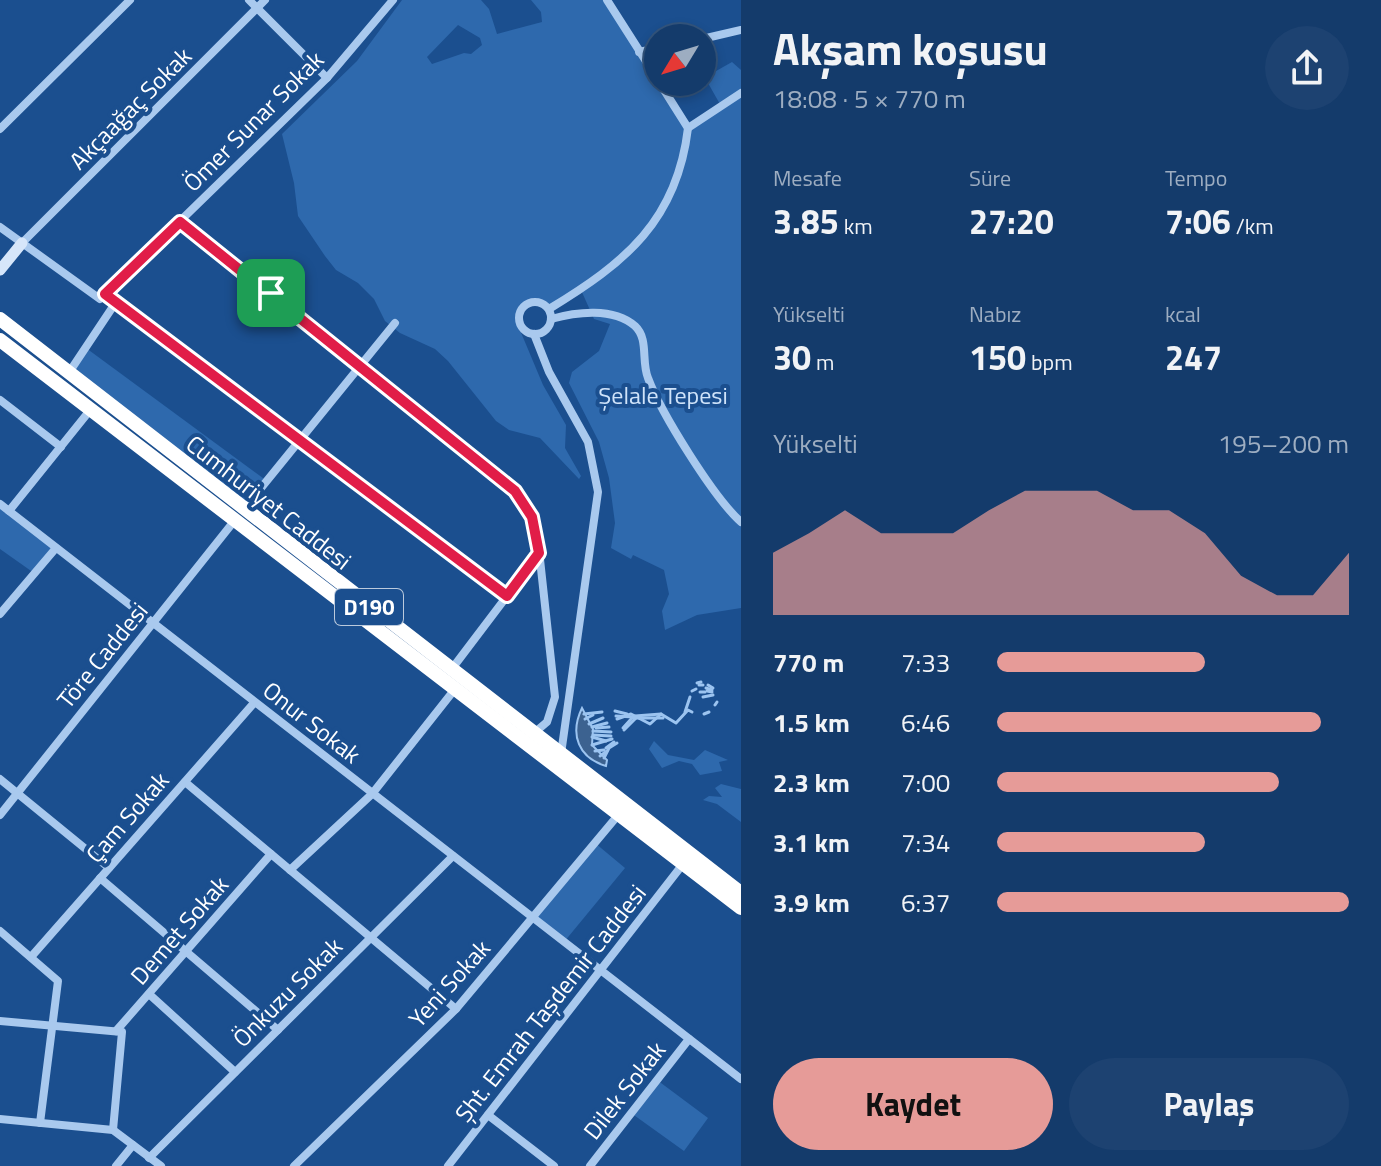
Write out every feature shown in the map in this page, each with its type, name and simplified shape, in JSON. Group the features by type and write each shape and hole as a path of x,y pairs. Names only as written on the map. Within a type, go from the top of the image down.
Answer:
{"highway":[{"name":"Cumhuriyet Caddesi","path":"1,318 455,689 530,738"},
{"name":"Cumhuriyet Caddesi","path":"0,340 451,670 558,760 741,893"},
{"name":"Cumhuriyet Caddesi","path":"558,760 619,814 741,908"}],"street":[{"path":"0,129 130,0"},
{"path":"249,0 262,4 327,78"},
{"name":"Ömer Sunar Sokak","path":"103,297 327,78 393,0"},
{"path":"607,0 644,60"},
{"name":"Akçaağaç Sokak","path":"22,243 262,4"},
{"path":"716,36 741,30"},
{"path":"639,52 644,51"},
{"path":"688,128 741,93"},
{"path":"534,334 548,328 550,314 640,243 669,197 683,160 688,128 668,96"},
{"path":"180,222 361,364 515,491 532,517 554,679 551,714 544,726 530,738"},
{"path":"0,227 103,297 116,302 301,438 507,596"},
{"path":"0,253 22,243"},
{"path":"0,260 22,243"},
{"path":"0,270 22,243"},
{"path":"558,760 567,719 598,492 588,442 549,372 534,334 521,327 520,312 526,304 536,301 550,314 590,312 636,327 643,341 644,368 653,390 712,488 741,522"},
{"path":"68,374 116,302"},
{"name":"Töre Caddesi","path":"0,815 395,323"},
{"path":"0,400 61,447"},
{"path":"9,511 92,409"},
{"name":"Onur Sokak","path":"0,504 741,1079"},
{"path":"0,614 56,548"},
{"path":"451,670 539,553"},
{"path":"290,870 372,794 455,689"},
{"name":"Çam Sokak","path":"31,957 254,703"},
{"path":"551,714 567,719"},
{"path":"0,779 109,868"},
{"path":"185,782 456,1009"},
{"name":"Yeni Sokak","path":"294,1166 456,1009 619,814"},
{"name":"Demet Sokak","path":"116,1031 271,854"},
{"name":"Önkuzu Sokak","path":"149,1158 453,856"},
{"name":"Şht. Emrah Taşdemir Caddesi","path":"448,1166 683,864"},
{"path":"100,878 278,1030"},
{"path":"0,931 58,981 40,1123"},
{"path":"149,994 235,1072"},
{"path":"0,1021 122,1032 113,1130"},
{"name":"Dilek Sokak","path":"590,1166 689,1039"},
{"path":"488,1115 554,1166"},
{"path":"0,1119 113,1130 161,1166"},
{"path":"116,1166 133,1145"}],"green space":[{"name":"Şelale Tepesi","path":"402,0 481,0 489,9 497,34 542,22 541,12 531,0 607,0 644,58 644,96 668,96 688,127 721,106 715,96 716,71 732,62 741,70 741,608 697,615 665,630 662,611 669,594 664,570 633,555 631,559 611,548 615,523 609,478 599,442 569,383 572,372 599,351 610,324 594,319 581,290 549,309 541,302 526,304 517,323 543,385 566,425 565,448 581,476 579,479 540,438 509,430 496,421 448,361 435,349 400,333 385,321 374,299 358,283 336,270 298,216 282,134 357,61","holes":["458,25 480,38 482,45 471,54 464,53 432,64 427,57"]},
{"path":"86,348 267,481 248,504 72,368"},
{"path":"0,504 56,548 34,573 0,549"},
{"path":"654,741 668,755 694,760 705,750 728,760 719,762 722,771 700,775 692,764 679,761 662,768 649,749"},
{"path":"721,784 741,789 741,822 717,804 703,800 709,796 722,797 715,788"},
{"path":"595,843 625,868 564,942 533,918"},
{"path":"657,1080 708,1118 684,1151 631,1113"}],"shaded area":[{"path":"582,708 593,729 592,745 607,760 606,766 589,757 579,744 576,727"}],"waterway":[{"path":"697,683 701,682"},
{"path":"708,685 713,688"},
{"path":"706,688 712,690"},
{"path":"692,691 696,689"},
{"path":"707,691 712,692"},
{"path":"700,692 705,692"},
{"path":"703,697 713,695"},
{"path":"685,712 690,697"},
{"path":"617,719 631,714 650,724 661,714 676,723 688,710 692,712"},
{"path":"615,711 627,714"},
{"path":"584,714 602,712"},
{"path":"704,714 709,712"},
{"path":"635,716 661,714"},
{"path":"585,719 593,715"},
{"path":"616,716 634,717"},
{"path":"589,724 603,718"},
{"path":"623,728 632,718 663,718"},
{"path":"624,730 636,718"},
{"path":"592,727 607,723"},
{"path":"596,728 609,727"},
{"path":"593,731 611,732"},
{"path":"593,735 611,736"},
{"path":"592,737 606,741"},
{"path":"592,745 612,739"},
{"path":"606,748 614,742"},
{"path":"604,758 609,748 617,743"},
{"path":"595,751 604,750"},
{"path":"600,756 607,751"}],"route":[{"path":"180,222 271,293 503,479 525,503 537,532 539,553 507,596 301,438 105,294 180,222"}]}
